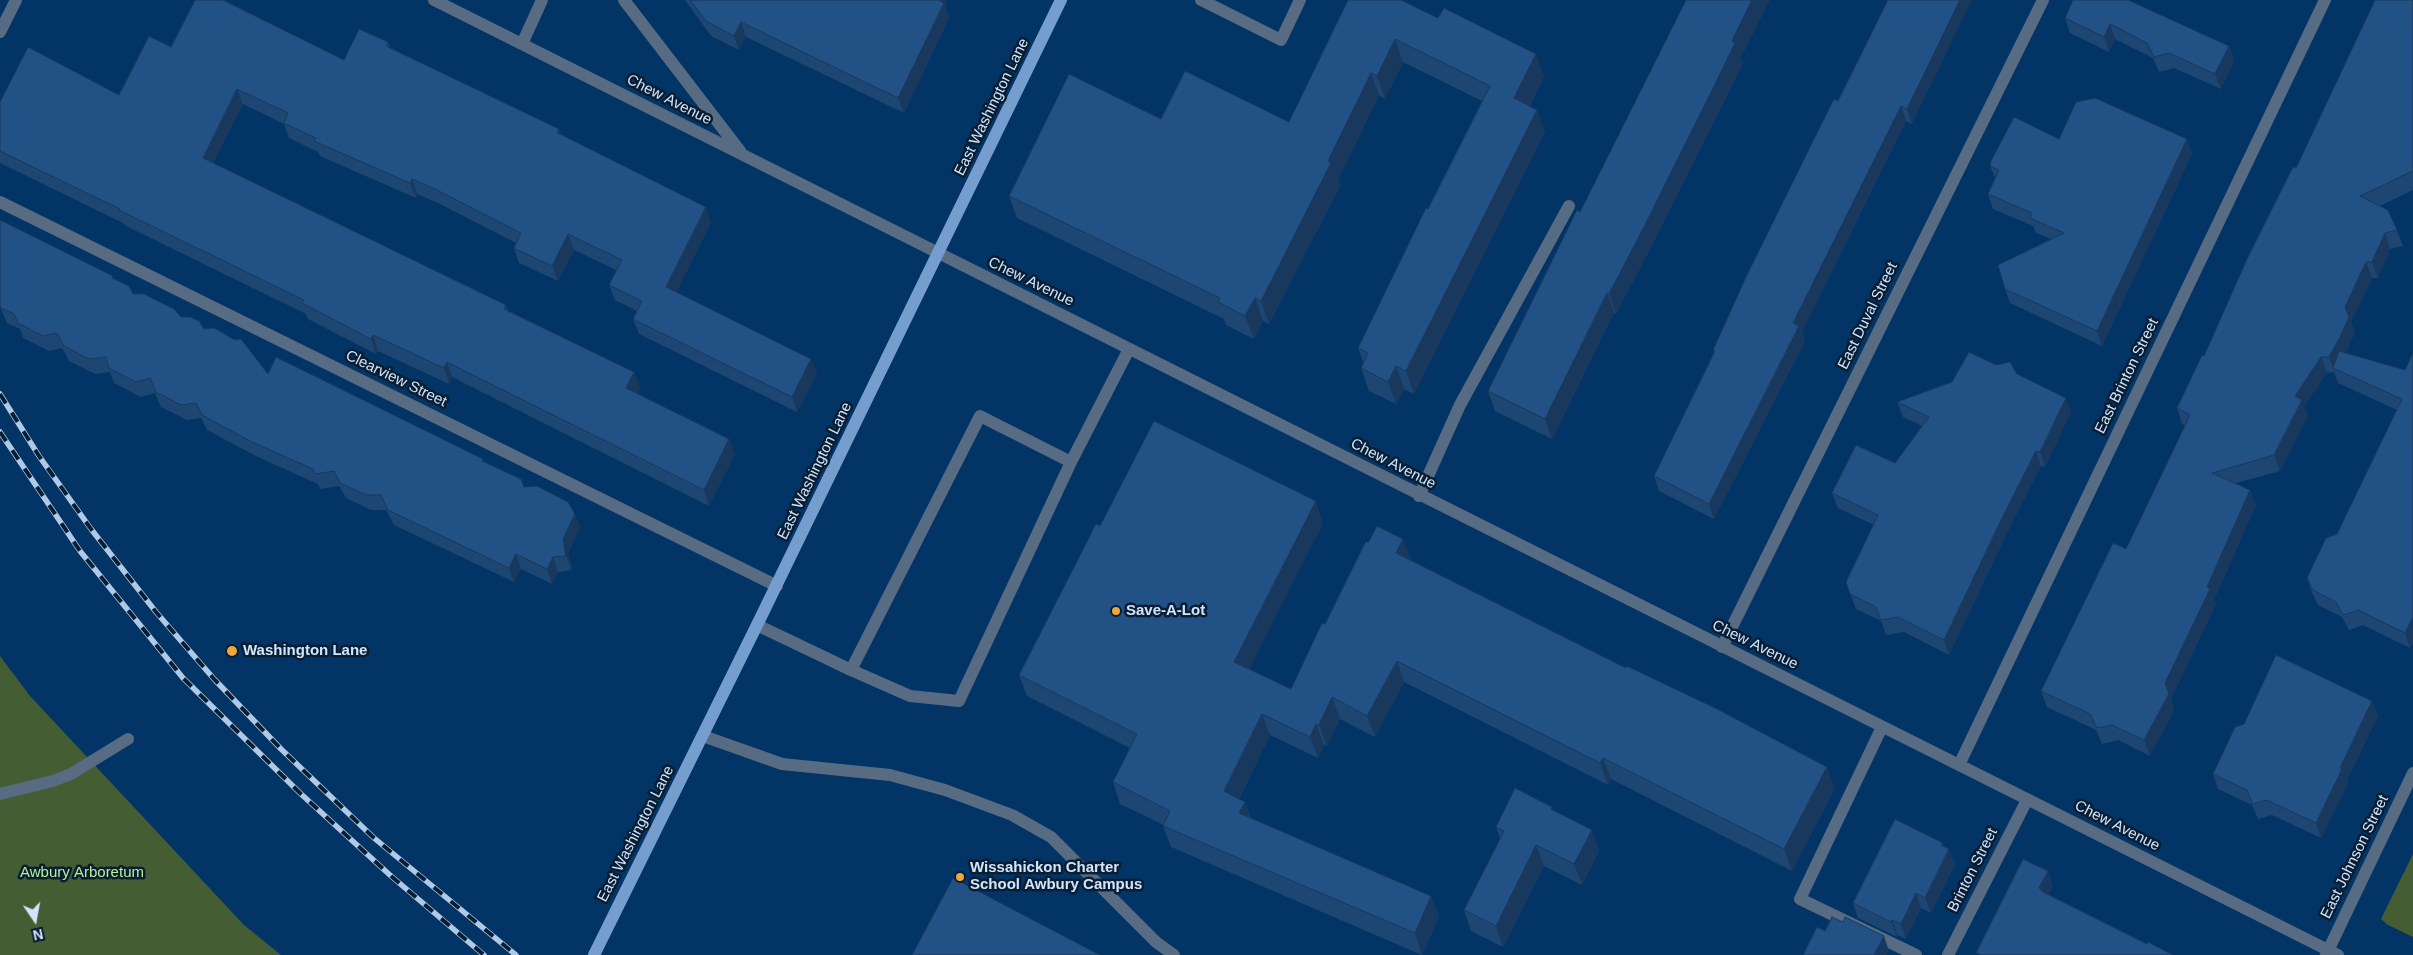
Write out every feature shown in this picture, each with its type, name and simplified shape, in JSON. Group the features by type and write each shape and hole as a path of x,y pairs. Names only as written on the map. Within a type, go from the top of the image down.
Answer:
{"main road":[{"name":"East Washington Lane","path":"594,955 758,625 1061,0"}],"street":[{"path":"0,32 16,0"},
{"name":"Chew Avenue","path":"434,0 2331,953"},
{"path":"522,44 542,0"},
{"path":"624,0 743,155"},
{"path":"1201,0 1281,40 1300,0"},
{"name":"East Duval Street","path":"1722,647 2042,0"},
{"name":"East Brinton Street","path":"1959,765 2325,0"},
{"name":"Clearview Street","path":"0,202 777,586"},
{"path":"1419,496 1460,406 1569,206"},
{"path":"758,625 910,696 959,701 1071,462 1129,349"},
{"path":"851,670 980,416 1071,462"},
{"path":"1882,727 1800,899 1916,955"},
{"path":"703,736 782,764 890,775 945,790 1012,815 1051,837 1156,942 1174,955"},
{"path":"0,794 53,781 71,774 128,739"},
{"name":"East Johnson Street","path":"2331,953 2413,773"},
{"name":"Brinton Street","path":"1948,955 2027,800"}],"green space":[{"name":"Awbury Arboretum","path":"0,656 30,696 244,925 281,955 0,955"},
{"path":"2413,854 2413,937 2388,925 2381,919"}],"building":[{"path":"195,0 223,0 344,60 359,29 388,42 386,46 559,129 557,133 706,207 666,287 811,359 792,397 633,319 642,301 609,285 622,260 568,234 552,266 514,248 521,233 433,188 412,179 410,183 314,141 316,138 284,123 288,113 237,89 203,158 506,305 504,309 634,372 626,388 729,439 704,490 447,362 444,368 373,335 371,339 302,303 304,300 0,151 0,102 28,47 119,95 149,36 171,47"},
{"path":"690,0 938,0 944,3 898,98 741,22 734,36 706,21"},
{"path":"1348,0 1401,0 1438,18 1444,8 1536,54 1514,98 1537,110 1406,371 1396,366 1388,382 1361,368 1368,353 1358,348 1426,208 1428,209 1490,86 1395,39 1377,76 1371,73 1328,161 1331,163 1261,301 1255,298 1245,316 1218,302 1220,298 1009,196 1069,74 1161,119 1185,71 1289,122"},
{"path":"1686,0 1752,0 1732,41 1735,43 1718,78 1646,223 1609,294 1607,293 1545,419 1488,391 1577,210 1580,212"},
{"path":"1888,0 1960,0 1907,109 1901,106 1793,323 1799,326 1709,504 1654,476 1715,351 1713,350 1746,277 1834,99 1838,101"},
{"path":"2073,0 2128,0 2229,46 2215,74 2169,53 2154,57 2147,43 2110,24 2104,37 2065,18"},
{"path":"2375,0 2413,0 2413,171 2360,196 2388,210 2397,230 2385,233 2372,262 2366,262 2345,307 2349,317 2340,337 2329,357 2321,357 2295,396 2302,400 2274,455 2212,473 2250,490 2207,587 2210,589 2165,683 2169,694 2144,740 2112,725 2097,728 2090,714 2041,691 2113,543 2126,549 2190,415 2177,408 2202,355 2204,356 2247,259 2293,167 2296,168"},
{"path":"2095,98 2187,139 2097,331 2005,289 1998,265 2064,233 2030,218 2032,213 1988,194 1999,170 1990,166 1991,161 2014,117 2059,139 2076,102"},
{"path":"0,220 113,276 112,278 129,286 133,294 144,294 174,309 181,317 190,317 199,321 204,329 214,328 235,340 241,339 268,374 276,357 483,459 482,461 521,479 524,487 537,486 568,502 575,514 563,539 566,556 553,557 547,569 516,554 509,568 388,510 381,495 366,495 340,483 334,471 315,474 313,469 252,442 202,415 196,403 181,405 156,392 150,378 136,382 109,368 106,357 89,359 64,346 57,333 43,336 18,323 14,314 1,308 0,304"},
{"path":"2339,351 2405,370 2413,353 2413,617 2405,633 2358,610 2343,615 2336,602 2313,590 2307,578 2326,538 2337,534 2402,399 2333,368"},
{"path":"1969,352 1996,365 2010,362 2017,374 2066,398 2040,452 2036,451 2003,516 1944,640 1898,617 1881,620 1876,607 1850,594 1846,582 1878,515 1832,493 1856,445 1895,463 1929,417 1897,402 1952,382"},
{"path":"1154,421 1316,501 1234,662 1291,689 1322,623 1325,624 1366,541 1368,543 1377,526 1403,539 1396,553 1626,668 1627,666 1717,709 1827,767 1784,849 1603,758 1600,763 1397,661 1367,716 1332,697 1319,725 1316,724 1310,737 1262,714 1224,791 1245,802 1239,813 1431,896 1415,933 1163,826 1170,811 1113,782 1137,734 1019,675 1096,524 1100,526"},
{"path":"2276,655 2372,701 2316,823 2267,800 2253,804 2247,790 2213,774 2235,727 2244,724"},
{"path":"1515,788 1592,830 1574,864 1536,845 1496,926 1464,910 1504,831 1496,827"},
{"path":"1895,819 1943,843 1941,845 1949,849 1925,898 1916,893 1901,924 1892,920 1891,922 1853,903"},
{"path":"2023,859 2048,871 2039,888 2043,892 2173,955 1981,955 1976,953"},
{"path":"953,878 1100,955 912,955"},
{"path":"1832,917 1843,922 1845,917 1884,936 1874,955 1803,955 1817,927 1825,931"}],"railway":[{"path":"0,394 39,456 91,529 156,612 214,679 281,749 374,838 516,955"},
{"path":"0,432 80,551 183,678 301,794 391,876 484,955"}],"place":[{"name":"Save-A-Lot","path":"1116,611"},
{"name":"Washington Lane","path":"232,651"},
{"name":"Wissahickon Charter School Awbury Campus","path":"960,877"}]}
